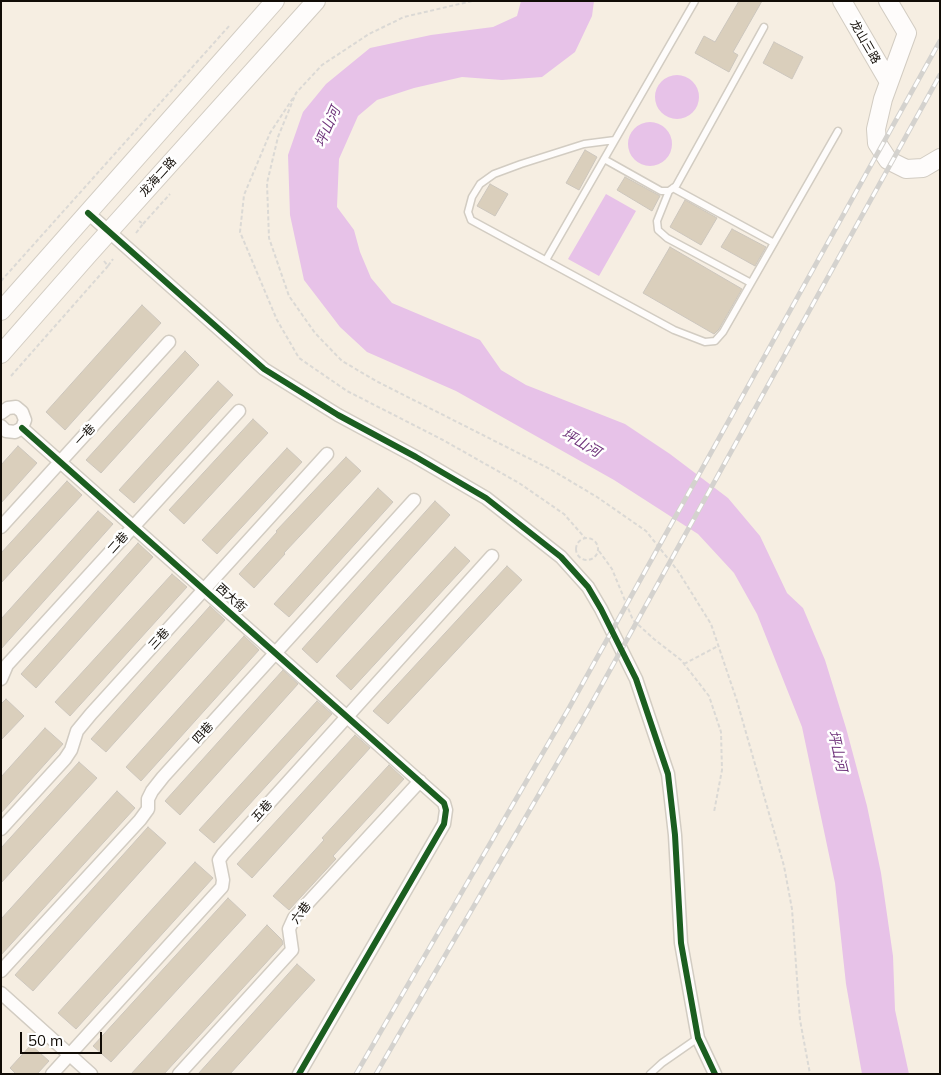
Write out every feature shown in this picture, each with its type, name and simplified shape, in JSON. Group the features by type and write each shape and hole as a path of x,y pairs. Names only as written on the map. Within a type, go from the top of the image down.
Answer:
{"main road":[{"path":"1,311 275,1"},
{"name":"龙海二路","path":"1,354 316,1"},
{"name":"龙山三路","path":"842,1 889,82"},
{"path":"888,1 907,33 883,99 876,129 878,143 888,160 906,169 923,168 938,162"}],"street":[{"path":"88,213 264,369 338,416 416,457 486,498 561,557 588,587 602,609 636,679 668,774 675,835 681,943 698,1038 715,1074"},
{"name":"一巷","path":"1,527 169,342"},
{"path":"1,426 6,431 15,432 22,428 25,420 19,409 12,407 2,412"},
{"name":"二巷","path":"1,679 7,665 239,411"},
{"name":"西大街","path":"22,428 444,803 446,810 444,824 299,1074"},
{"name":"三巷","path":"1,829 65,759 71,750 77,731 91,714 327,454"},
{"name":"四巷","path":"1,971 140,820 148,809 148,799 152,791 414,500"},
{"name":"五巷","path":"52,1074 222,887 223,880 219,860 223,854 492,556"},
{"name":"六巷","path":"180,1074 292,950 289,930 294,918 422,783"},
{"path":"1,994 91,1074"}],"lane":[{"path":"546,260 695,1"},
{"path":"604,159 661,191 676,186 764,27"},
{"path":"615,140 584,144 494,174 480,184 472,197 468,212 471,220 674,330 704,342 715,341 723,332 838,131"},
{"path":"671,189 774,243"},
{"path":"671,189 657,221 658,230 667,238 751,283"},
{"path":"650,1074 662,1063 698,1038"}],"path":[{"path":"472,1 404,17 369,34 322,65 296,93 270,133 244,194 240,232 277,320 299,358 347,391 442,440 519,483 564,514 585,538"},
{"path":"1,281 230,25"},
{"path":"296,93 278,137 267,183 269,238 289,296 315,333 342,361 378,382 550,469 597,496 646,531 682,578 711,624 737,701 784,866 792,909 800,1020 810,1074"},
{"path":"136,234 170,194"},
{"path":"135,218 143,224"},
{"path":"56,219 61,223"},
{"path":"11,376 113,259"},
{"path":"104,261 108,266"},
{"path":"599,551 592,559 585,560 577,553 577,545 581,539 589,537 596,540 599,551 612,570 633,620 684,664 709,696 721,732 722,770 714,812"},
{"path":"684,664 718,646"}],"water":[{"name":"坪山河","path":"521,1 594,1 592,16 575,52 542,77 502,80 462,77 414,88 377,100 358,116 339,159 337,207 354,230 360,252 371,278 392,303 480,340 501,370 526,385 625,424 670,454 728,498 760,536 787,593 803,608 825,660 846,728 867,806 881,873 893,956 895,1010 909,1074 862,1074 846,984 835,883 802,727 757,614 734,573 698,534 614,480 456,391 367,352 340,327 304,280 290,215 288,155 303,112 326,84 370,48 431,35 493,27 517,16"},
{"path":"681,75 693,81 698,88 698,106 693,113 686,118 673,119 661,113 656,106 655,93 661,81 668,76"},
{"path":"654,122 666,128 671,135 671,153 666,160 659,165 646,166 634,160 629,153 628,140 634,128 641,123"},
{"path":"606,194 636,211 599,276 568,259"}],"building":[{"path":"739,1 762,1 733,52 738,55 729,72 695,53 704,36 715,42"},
{"path":"774,42 803,57 792,79 763,63"},
{"path":"585,150 597,157 579,190 566,183"},
{"path":"625,177 660,196 652,211 617,190"},
{"path":"490,184 508,194 495,216 477,206"},
{"path":"685,200 717,218 701,245 670,227"},
{"path":"732,229 766,247 755,266 721,247"},
{"path":"670,247 742,289 719,329 714,334 643,293"},
{"path":"142,305 161,323 65,430 46,412"},
{"path":"185,351 199,365 101,473 86,460"},
{"path":"218,381 233,395 134,503 119,490"},
{"path":"253,419 268,433 184,524 169,510"},
{"path":"18,446 37,463 1,503 1,465"},
{"path":"287,448 302,462 217,554 202,540"},
{"path":"346,457 361,471 254,588 239,574 276,531"},
{"path":"67,481 82,495 1,583 1,553"},
{"path":"378,488 393,502 289,617 274,604"},
{"path":"435,501 450,515 317,663 302,649"},
{"path":"98,511 113,524 1,649 1,619"},
{"path":"138,543 153,557 36,688 21,674"},
{"path":"455,547 470,561 351,690 336,676"},
{"path":"507,566 522,580 388,724 373,711"},
{"path":"172,574 187,587 70,716 55,702"},
{"path":"210,606 225,620 106,752 91,739"},
{"path":"244,636 259,650 141,781 126,767"},
{"path":"283,670 298,684 180,815 165,801"},
{"path":"6,699 24,716 1,740 1,704"},
{"path":"317,701 332,714 214,843 199,830"},
{"path":"45,728 63,744 1,813 1,777"},
{"path":"355,735 370,748 252,878 237,864"},
{"path":"79,762 97,778 1,883 1,848"},
{"path":"389,765 404,779 333,856 336,859 289,910 273,896 324,840 322,838"},
{"path":"117,791 135,808 1,955 1,919"},
{"path":"148,827 166,843 33,991 15,975"},
{"path":"195,862 213,878 76,1029 58,1013"},
{"path":"228,898 246,915 111,1062 93,1046"},
{"path":"267,925 282,940 283,944 264,965 164,1074 131,1074"},
{"path":"297,964 315,980 230,1074 198,1074"},
{"path":"31,1045 49,1061 37,1074 16,1074 10,1068"}],"railway":[{"path":"356,1074 569,708 940,41"},
{"path":"376,1074 584,717 940,75"}],"cycle path":[{"path":"88,213 264,369 338,415 416,457 486,498 561,557 588,587 636,679 668,774 675,835 681,943 698,1038 715,1074"},
{"path":"22,428 444,803 446,810 444,824 299,1074"}]}
